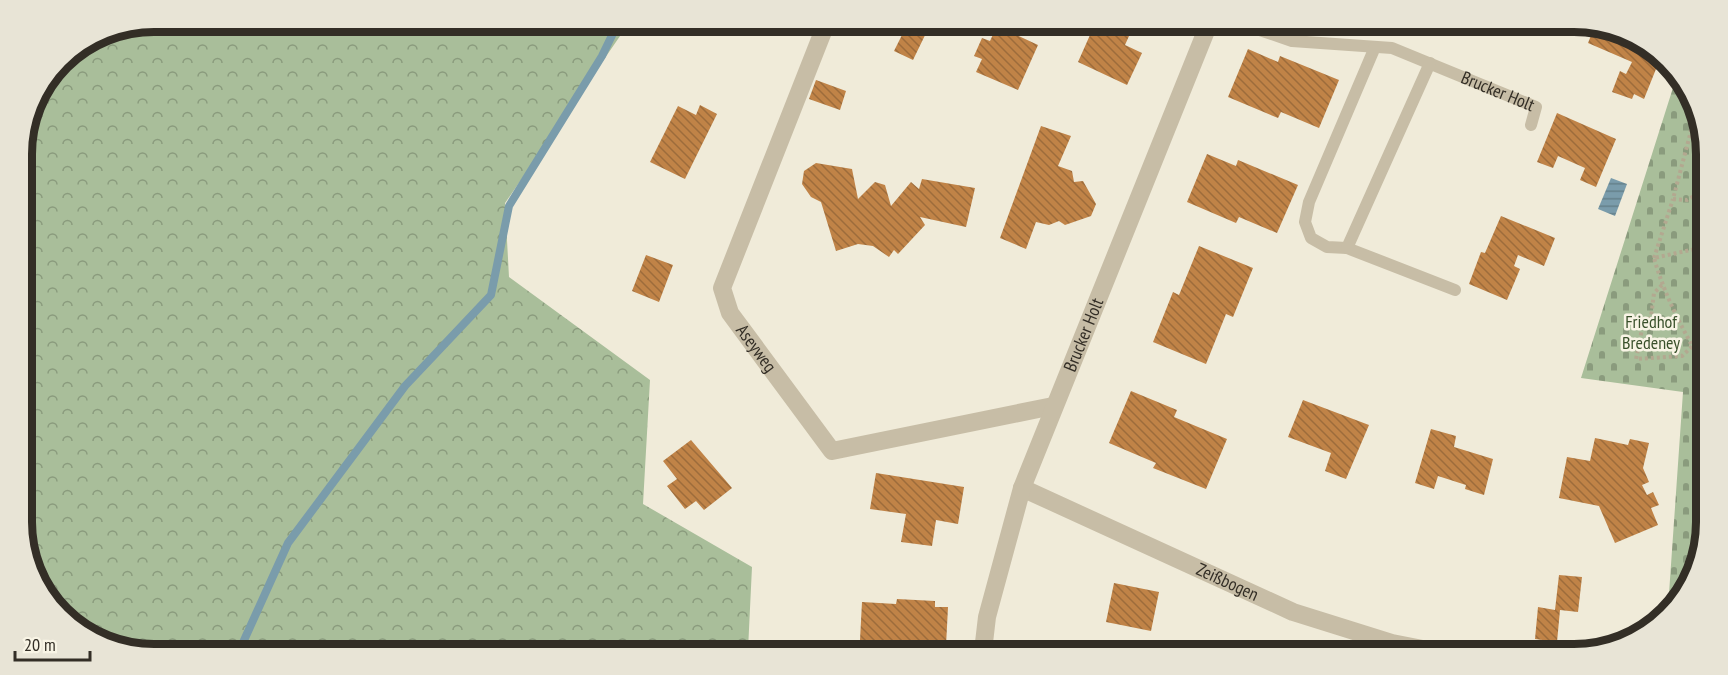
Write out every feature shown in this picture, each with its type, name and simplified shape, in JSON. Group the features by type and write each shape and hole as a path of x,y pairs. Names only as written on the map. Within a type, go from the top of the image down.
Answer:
{"street":[{"name":"Aseyweg","path":"823,32 722,288 730,313 832,451 1053,406"},
{"name":"Brucker Holt","path":"984,643 987,617 1022,488 1053,406 1206,32"},
{"name":"Zeißbogen","path":"1022,488 1293,612 1393,643"}],"lane":[{"name":"Brucker Holt","path":"1266,32 1292,41 1392,48 1536,107 1531,125"},
{"path":"1374,47 1310,202 1305,222 1311,238 1327,247 1347,248 1455,290"},
{"path":"1347,248 1430,63"}],"path":[{"path":"1693,126 1654,258 1662,285 1696,353"},
{"path":"1673,199 1687,200 1696,195"},
{"path":"1654,258 1696,249"},
{"path":"1693,250 1696,257"},
{"path":"1662,285 1654,293 1651,317 1642,329 1636,359 1682,356 1696,344"}],"green space":[{"path":"623,32 505,203 509,277 650,380 643,504 752,567 748,644 154,644 115,637 86,623 62,602 52,589 38,560 33,537 32,146 38,115 52,86 73,62 86,52 115,38 138,33"},
{"name":"Friedhof Bredeney","path":"1674,84 1687,107 1692,122 1696,154 1696,529 1690,560 1684,575 1669,599 1683,392 1581,378"}],"water":[{"path":"1611,178 1627,184 1615,216 1598,209"}],"building":[{"path":"904,32 927,32 913,60 894,51"},
{"path":"994,32 1010,32 1038,45 1018,90 976,72 982,59 974,56 982,38 990,41"},
{"path":"1091,32 1131,32 1125,45 1142,53 1127,85 1078,62"},
{"path":"1592,33 1613,38 1635,48 1658,64 1644,99 1634,94 1632,99 1612,92 1620,71 1626,74 1632,62 1588,43"},
{"path":"1248,49 1278,62 1280,56 1339,80 1319,128 1281,112 1278,118 1228,97"},
{"path":"816,80 846,91 840,110 809,99"},
{"path":"700,105 717,114 685,179 650,162 678,106 696,115"},
{"path":"1557,113 1616,139 1596,187 1580,180 1585,168 1558,156 1553,168 1537,162"},
{"path":"1041,126 1071,136 1058,166 1072,171 1074,182 1083,181 1096,204 1091,216 1065,225 1059,221 1049,225 1036,222 1026,249 1000,238"},
{"path":"1207,154 1236,166 1238,160 1298,185 1277,233 1239,217 1236,223 1187,202"},
{"path":"816,163 852,169 858,199 875,182 885,185 891,206 911,182 919,189 922,179 975,188 966,227 920,217 925,225 898,254 894,250 889,257 873,246 858,244 836,251 821,202 811,197 802,184 804,171"},
{"path":"1501,216 1555,238 1544,266 1518,255 1514,266 1520,269 1507,300 1469,284 1481,252 1485,253"},
{"path":"1199,246 1253,268 1233,317 1226,314 1206,364 1153,342 1173,292 1179,295"},
{"path":"646,255 673,265 659,302 632,291"},
{"path":"1131,391 1177,410 1174,417 1227,439 1206,489 1153,468 1156,463 1109,443"},
{"path":"1303,400 1369,425 1346,479 1325,471 1331,453 1288,437"},
{"path":"1431,429 1456,436 1454,447 1493,459 1484,495 1465,489 1466,485 1438,476 1434,489 1415,483"},
{"path":"1595,438 1628,445 1630,439 1649,443 1643,468 1649,482 1642,485 1647,495 1653,492 1659,505 1651,508 1658,525 1615,543 1599,506 1559,498 1567,457 1590,461"},
{"path":"691,440 732,488 704,510 696,501 685,509 667,486 677,479 663,461"},
{"path":"876,473 964,487 958,524 936,520 932,546 901,542 906,514 870,509"},
{"path":"1559,575 1582,577 1578,612 1560,610 1557,642 1535,639 1538,607 1555,610"},
{"path":"1114,583 1159,592 1151,631 1106,622"},
{"path":"897,599 935,601 935,607 948,607 946,643 888,643 860,640 862,602 896,604"}],"waterway":[{"path":"242,644 288,543 405,386 491,295 509,206 602,56 614,32"}]}
